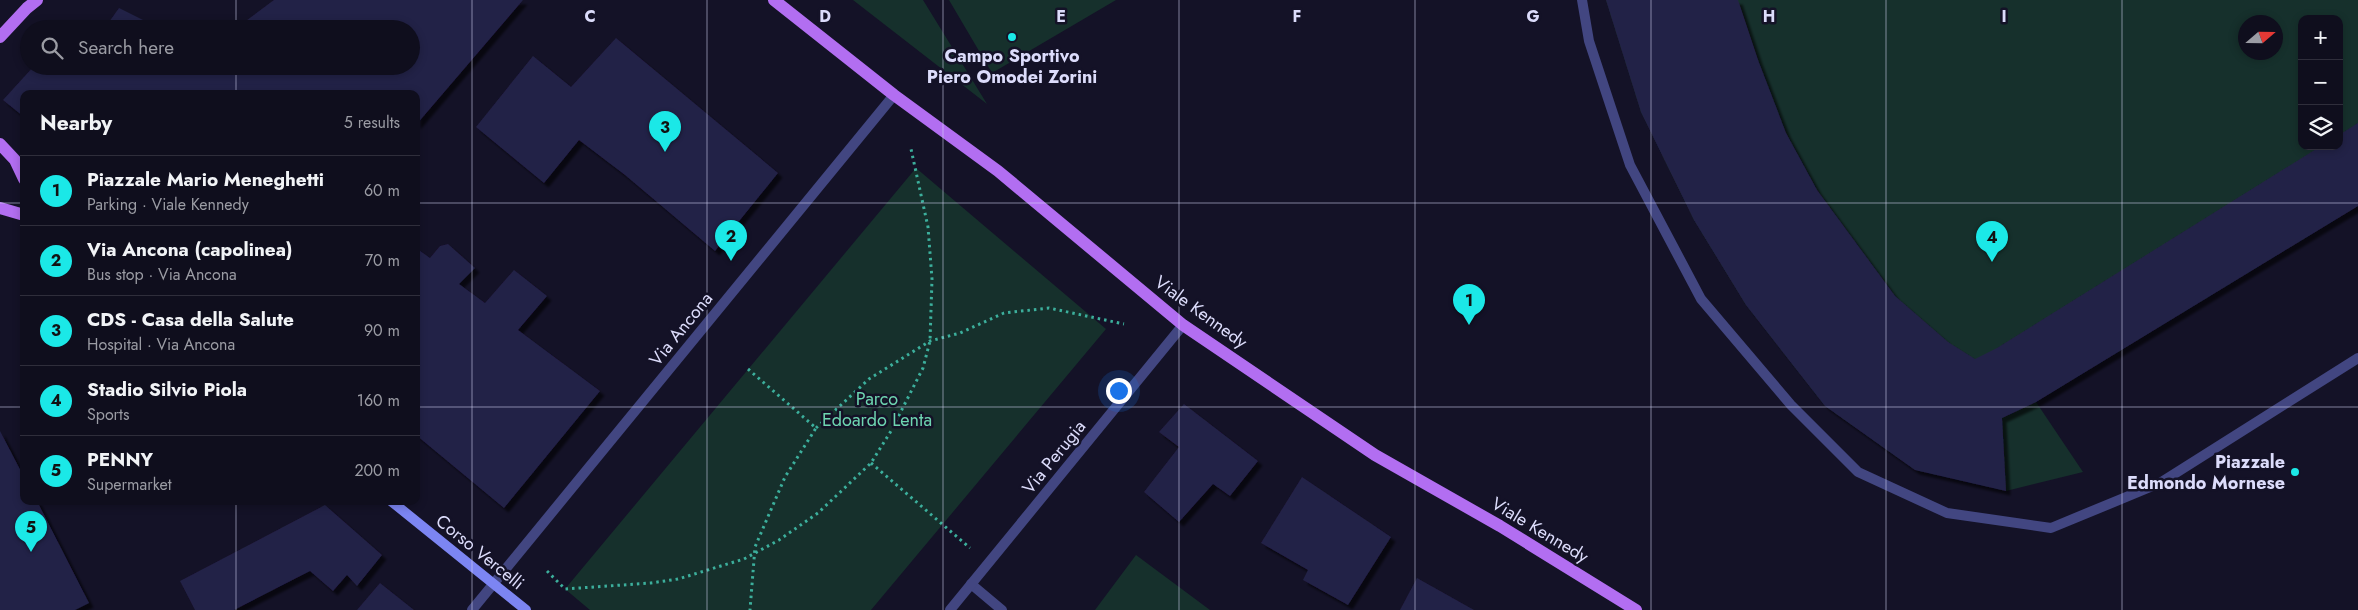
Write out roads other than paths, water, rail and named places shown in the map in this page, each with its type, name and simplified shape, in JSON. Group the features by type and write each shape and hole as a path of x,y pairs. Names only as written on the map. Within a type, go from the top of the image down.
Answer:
{"main road":[{"path":"0,37 37,0"},
{"name":"Viale Kennedy","path":"774,0 894,95 998,171 1183,325 1374,455 1500,526 1636,610"},
{"path":"0,144 15,160 20,171"},
{"path":"0,208 20,213"},
{"name":"Corso Vercelli","path":"396,505 526,610"}],"street":[{"path":"1582,0 1589,41 1630,165 1701,299 1791,405 1858,472 1947,513 2052,528 2160,483 2358,358"},
{"name":"Via Ancona","path":"472,610 894,95"},
{"name":"Via Perugia","path":"950,610 1183,325"},
{"path":"971,584 1002,610"}],"place":[{"name":"Campo Sportivo Piero Omodei Zorini","path":"1012,37"},
{"name":"CDS - Casa della Salute","path":"665,152"},
{"name":"Via Ancona (capolinea)","path":"731,261"},
{"name":"Stadio Silvio Piola","path":"1992,262"},
{"name":"Piazzale Mario Meneghetti","path":"1469,325"},
{"name":"Piazzale Edmondo Mornese","path":"2295,472"},
{"name":"PENNY","path":"31,552"}],"park label":[{"name":"Parco Edoardo Lenta","path":"877,409"}]}
